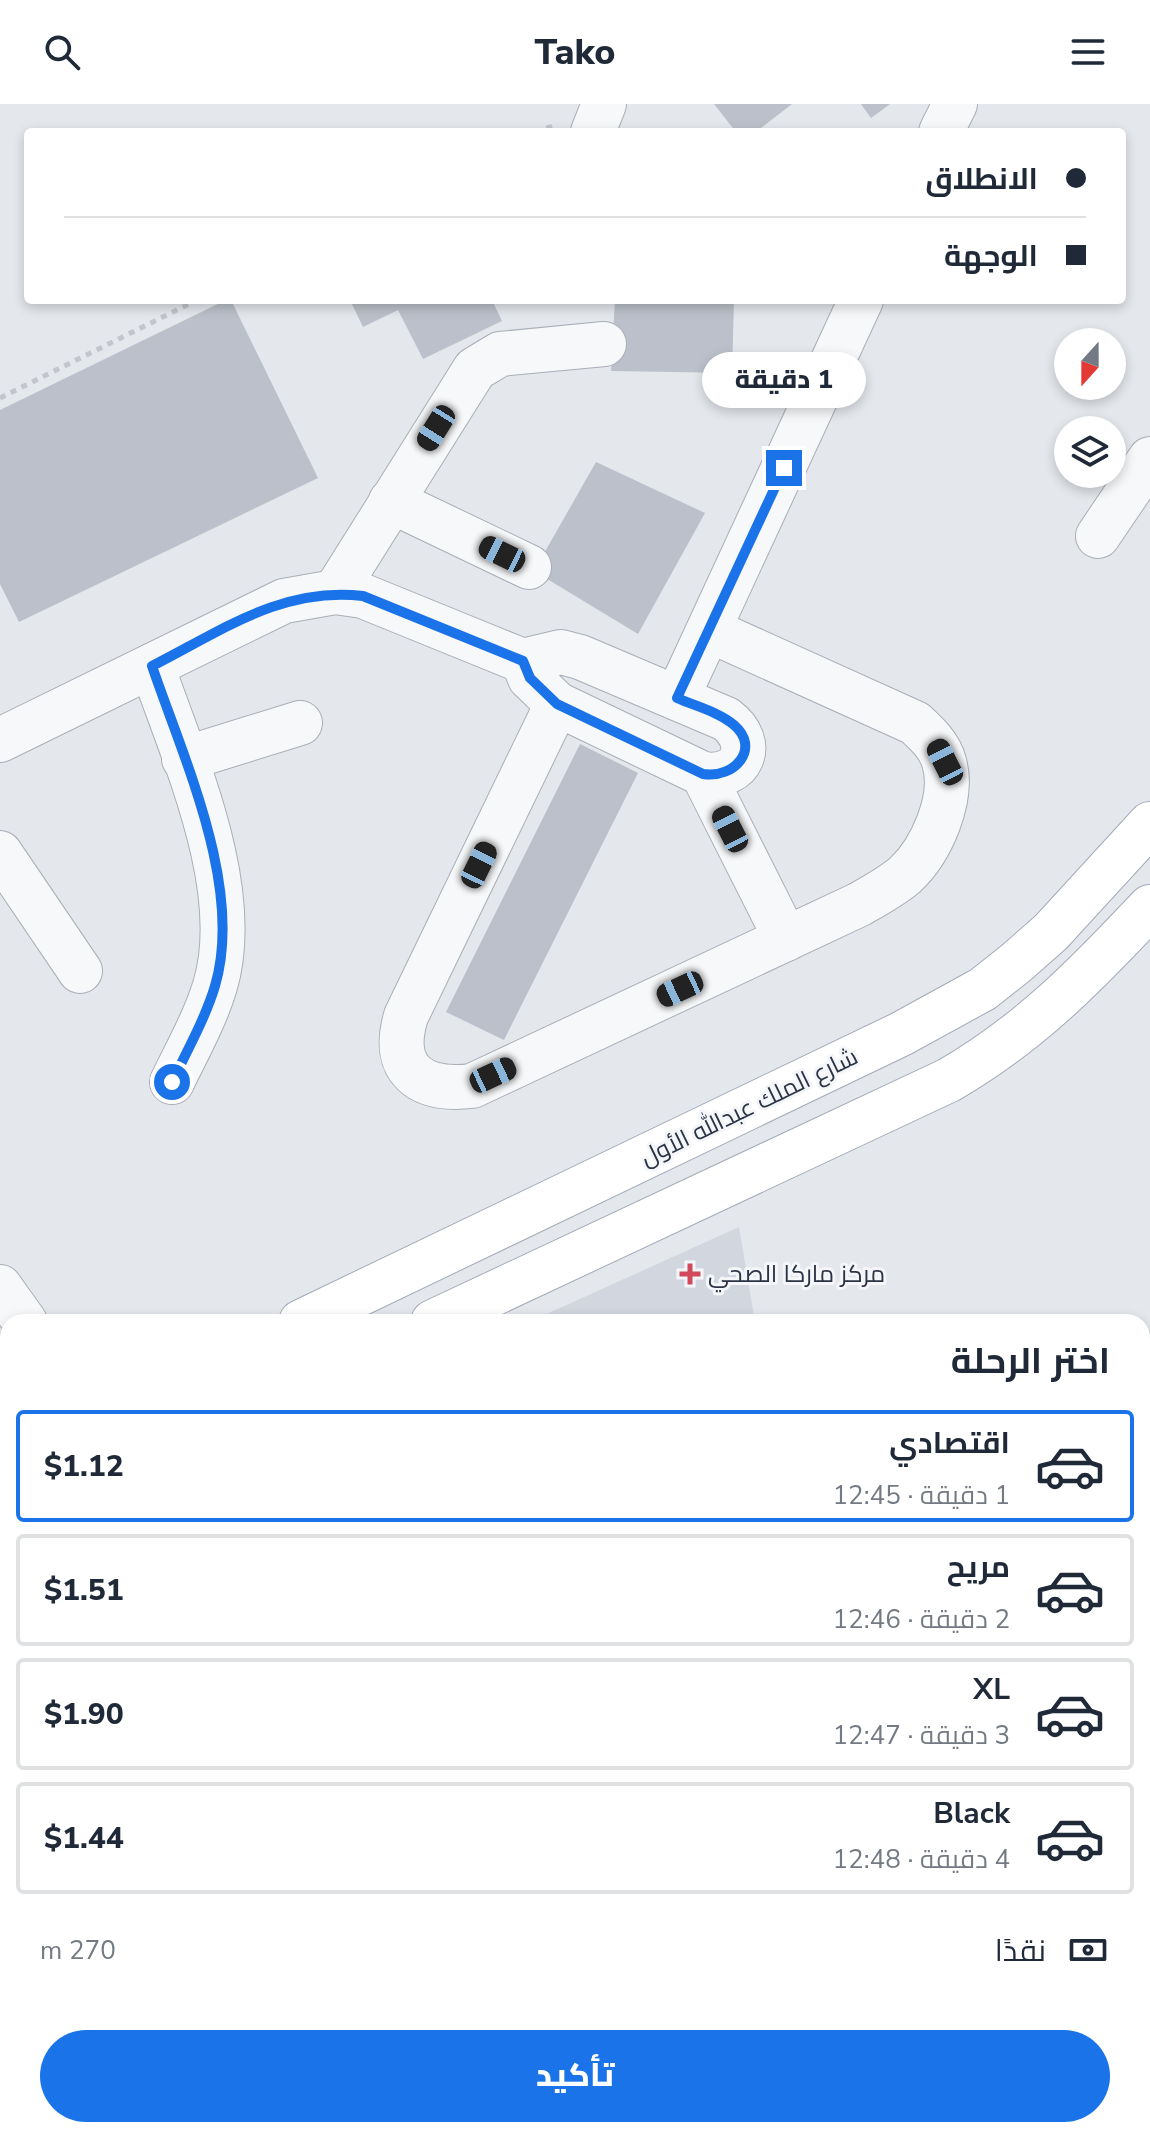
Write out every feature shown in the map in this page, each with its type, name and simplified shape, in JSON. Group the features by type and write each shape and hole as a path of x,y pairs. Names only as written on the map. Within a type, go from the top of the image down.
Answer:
{"main road":[{"name":"شارع الملك عبدالله الأول","path":"318,1314 901,1034 983,989 1051,932 1150,824"},
{"path":"450,1314 949,1080 990,1056 1039,1019 1150,907"}],"street":[{"path":"595,128 604,104"},
{"path":"943,128 955,104"},
{"path":"677,698 859,304"},
{"path":"335,592 466,379 487,360 500,354 604,344"},
{"path":"1098,536 1150,459"},
{"path":"391,501 529,567"},
{"path":"0,740 284,601 335,592 390,604 523,661 561,652 677,698 726,719 738,728 744,742 742,757 733,770 720,777 703,774 557,704 530,678 523,661"},
{"path":"557,704 406,1016 401,1035 401,1054 410,1071 439,1086 472,1086 858,905 906,874 924,852 937,826 946,786 945,762 934,741 915,723 709,630"},
{"path":"152,666 184,759 222,891 224,939 215,986 172,1082"},
{"path":"184,759 300,723"},
{"path":"703,774 786,939"},
{"path":"0,853 80,971"},
{"path":"0,1287 19,1314"}],"path":[{"path":"0,398 189,304"}],"shaded area":[{"name":"مركز ماركا الصحي","path":"739,1227 754,1314 547,1314"}],"building":[{"path":"714,104 792,104 761,128 733,128"},
{"path":"861,104 890,104 871,118"},
{"path":"218,304 233,304 318,478 19,622 0,584 0,410"},
{"path":"352,304 494,304 502,321 423,359 398,310 363,327"},
{"path":"615,304 734,304 732,373 611,371"},
{"path":"596,462 705,513 638,634 534,571"},
{"path":"580,744 638,773 504,1040 446,1012"}],"place":[{"name":"مركز ماركا الصحي","path":"690,1274"}],"route":[{"path":"172,1082 215,986 224,939 222,891 211,845 152,666 284,601 309,594 335,592 363,596 390,604 523,661 541,693 557,704 703,774 720,777 733,770 742,757 744,742 738,728 726,719 677,698 784,468"}]}
